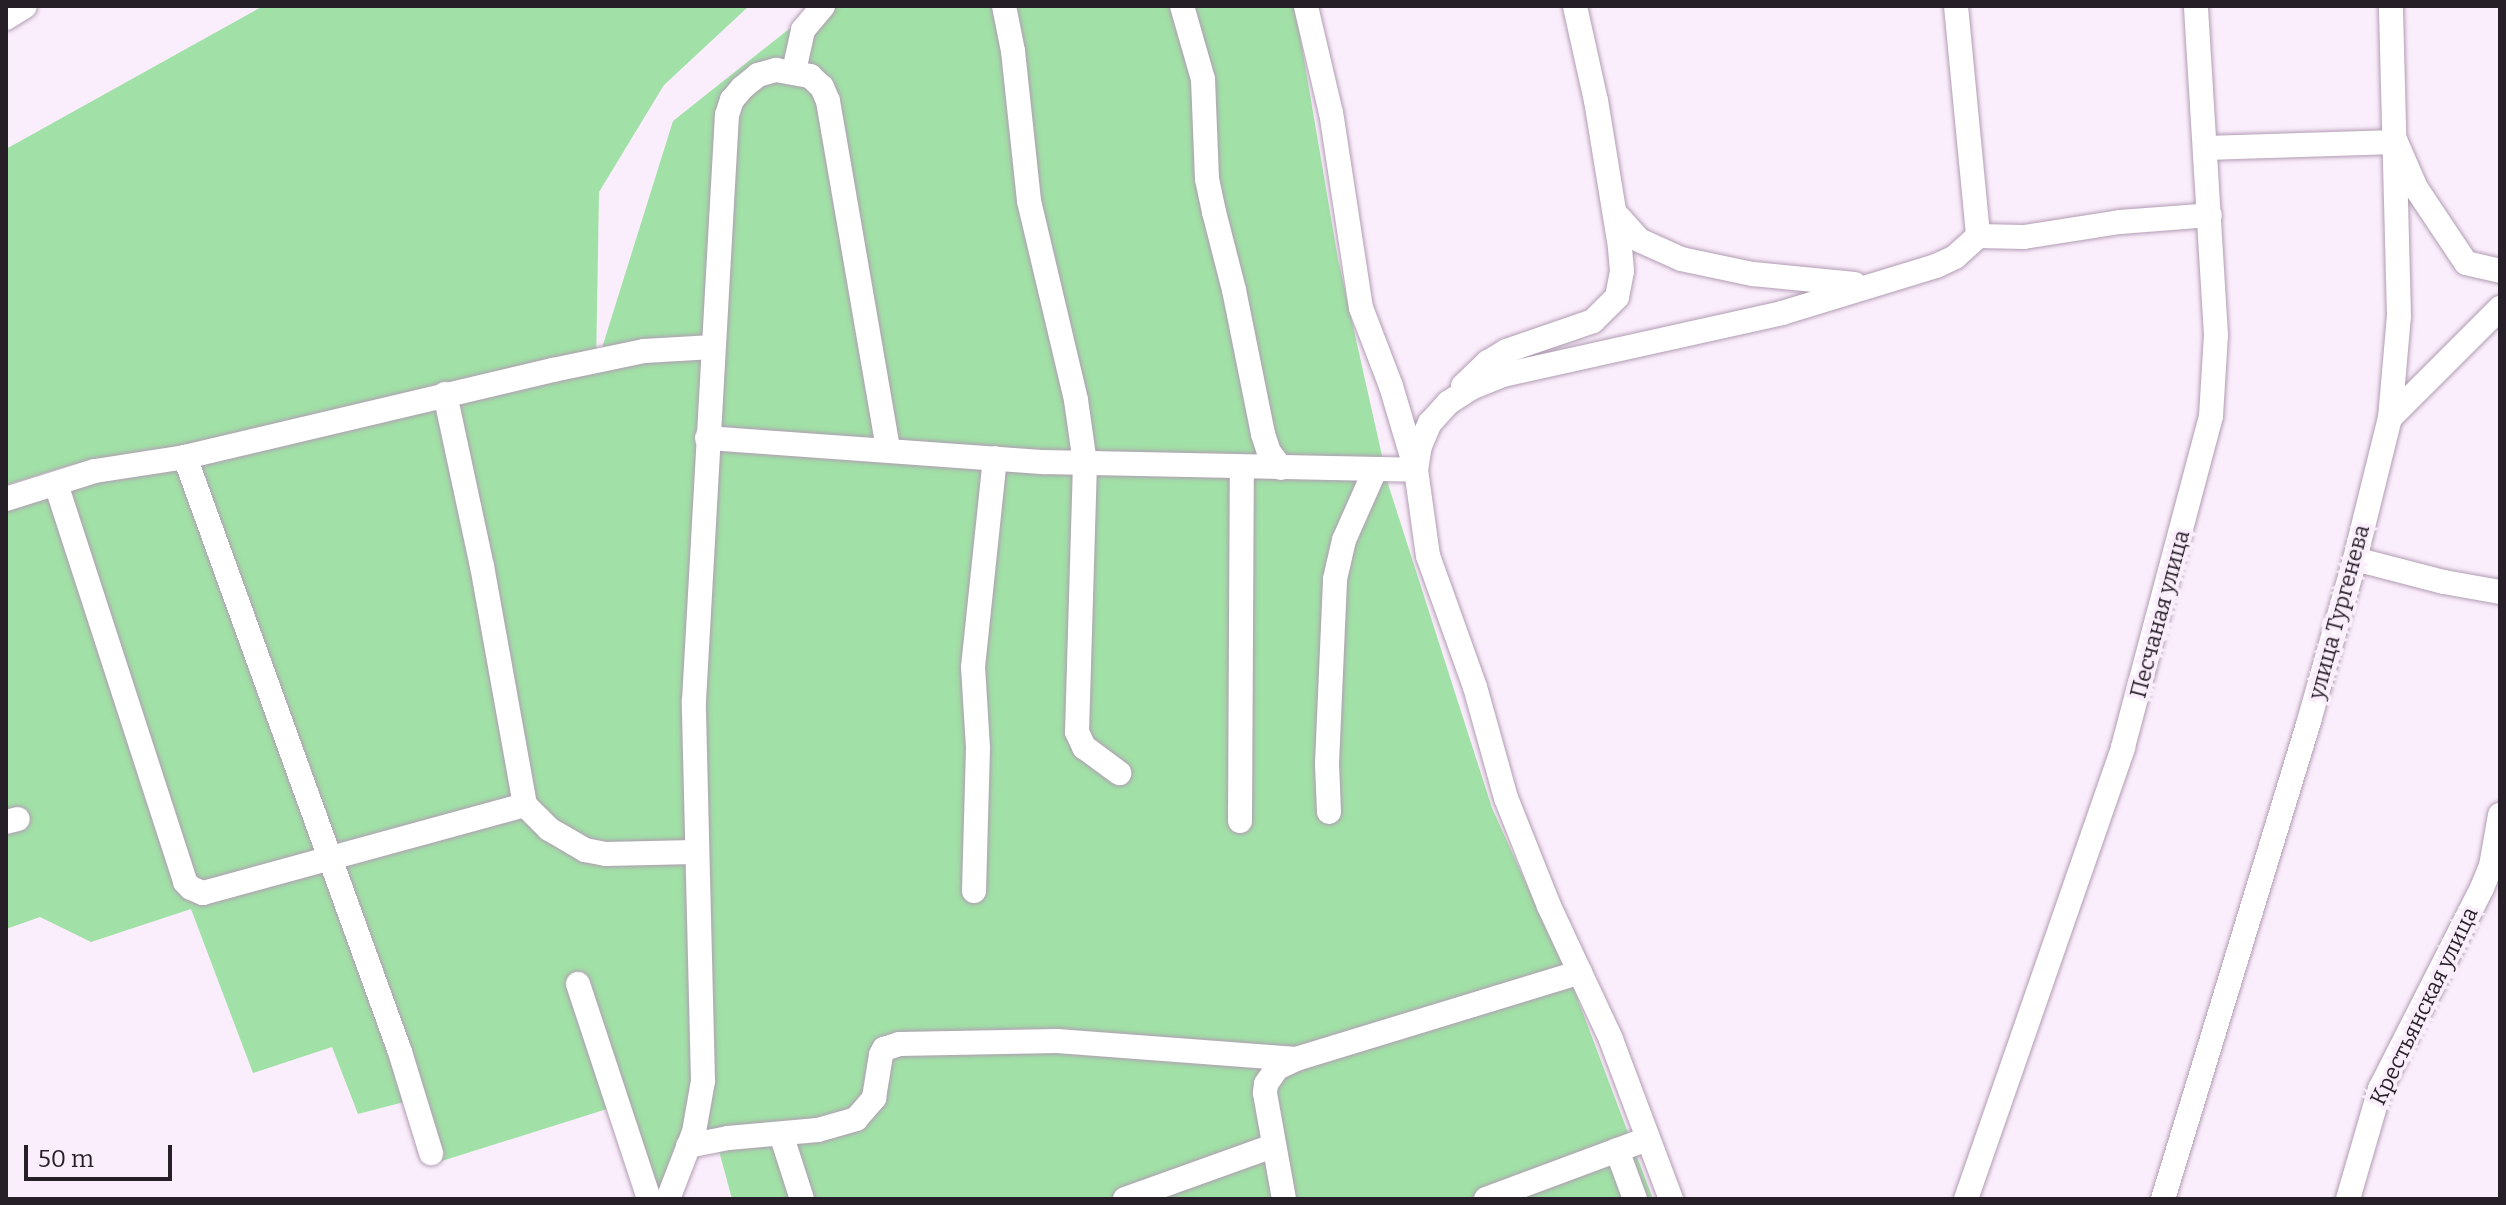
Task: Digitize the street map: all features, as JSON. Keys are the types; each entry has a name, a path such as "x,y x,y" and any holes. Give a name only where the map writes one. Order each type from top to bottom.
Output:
{"street":[{"path":"6,18 25,6"},
{"path":"794,71 803,30 823,6"},
{"path":"1004,6 1013,51 1029,201 1076,400 1085,463 1077,732 1084,747 1119,773"},
{"path":"1182,6 1203,79 1207,179 1214,212 1237,302 1263,434 1269,452 1281,468"},
{"path":"1306,6 1334,126 1361,308 1391,386 1416,470 1428,556 1467,663 1506,798 1611,1039 1671,1199"},
{"path":"1416,470 1420,446 1430,423 1488,362 1506,351 1593,321 1617,297 1622,271 1596,101 1575,6"},
{"path":"1956,6 1978,236"},
{"name":"Песчаная улица","path":"1966,1199 2123,747 2204,453 2216,372 2210,215 2196,6"},
{"name":"улица Тургенева","path":"2163,1199 2355,559 2390,418 2399,316 2391,6"},
{"path":"668,1199 699,1113 703,1081 702,978 695,852 694,701 727,115 732,100 758,75 776,70 810,76 822,87 834,120 888,450"},
{"path":"2205,148 2396,142 2416,188 2466,263 2500,271"},
{"path":"1613,211 1639,240 1681,259 1753,274 1872,284"},
{"path":"1448,403 1473,387 1503,375 1735,325 1936,266 1955,257 1978,236 2024,237 2120,222 2210,215"},
{"path":"2390,418 2500,308"},
{"path":"6,499 126,464 185,457 445,394 644,351 713,347"},
{"path":"445,394 479,552 525,805 549,829 585,850 606,854 695,852"},
{"path":"707,438 1085,463 1416,470"},
{"path":"185,457 330,857 431,1153"},
{"path":"974,891 978,748 973,667 995,458"},
{"path":"1240,821 1242,468"},
{"path":"1329,812 1327,764 1335,579 1344,540 1375,470"},
{"path":"56,484 185,882 191,888 203,893 525,805"},
{"path":"2355,559 2444,582 2500,592"},
{"name":"Крестьянская улица","path":"2348,1199 2380,1089 2482,888 2491,866 2500,815"},
{"path":"1284,1199 1273,1146 1266,1084 1277,1068 1296,1059 1580,972"},
{"path":"578,984 649,1199"},
{"path":"688,1146 832,1127 863,1114 877,1089 884,1049 899,1044 1057,1041 1296,1059"},
{"path":"781,1134 802,1199"},
{"path":"1486,1199 1647,1139"},
{"path":"1125,1199 1273,1146"},
{"path":"1617,1150 1635,1199"}],"green space":[{"path":"263,6 749,6 664,85 599,192 596,367 673,121 794,25 812,6 1295,6 1338,259 1389,487 1492,808 1575,992 1653,1199 732,1199 719,1151 703,1152 659,1199 607,1109 429,1165 408,1101 358,1114 332,1047 253,1073 191,909 91,942 40,917 6,929 6,503 212,447 149,450 71,465 6,485 6,149"}]}
